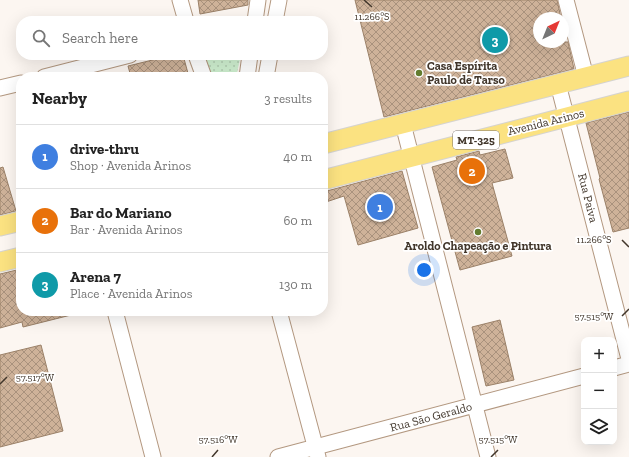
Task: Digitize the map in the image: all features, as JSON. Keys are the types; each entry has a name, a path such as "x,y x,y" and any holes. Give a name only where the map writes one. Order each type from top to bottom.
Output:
{"main road":[{"path":"328,143 629,66"},
{"name":"Avenida Arinos","path":"328,179 629,101"},
{"path":"0,226 16,222"},
{"path":"0,262 16,258"}],"street":[{"path":"180,0 185,16"},
{"path":"256,16 258,0"},
{"path":"276,16 279,0"},
{"path":"566,0 586,77"},
{"path":"64,72 110,60"},
{"path":"198,60 202,72"},
{"path":"248,72 249,60"},
{"path":"267,72 269,60"},
{"path":"0,88 16,84"},
{"name":"Rua Paiva","path":"558,84 629,359"},
{"path":"403,124 488,457"},
{"path":"116,316 153,457"},
{"path":"280,316 317,452"},
{"path":"617,367 629,364"},
{"name":"Rua São Geraldo","path":"278,457 317,452 474,405 581,377"}],"green space":[{"path":"205,60 240,60 237,72 208,72"}],"building":[{"path":"198,0 248,0 248,5 200,14"},
{"path":"355,0 557,0 560,12 533,12 533,48 569,48 569,46 574,69 384,117"},
{"path":"153,60 184,60 188,72 130,72 128,66"},
{"path":"629,112 629,228 613,232 586,123"},
{"name":"Aroldo Chapeação e Pintura","path":"505,149 513,178 492,183 512,256 460,270 432,167 457,160 456,157 479,151 480,155"},
{"path":"3,167 16,211 0,215 0,168"},
{"path":"402,171 418,228 358,245 344,196 328,201 328,191"},
{"path":"16,270 16,316 67,316 23,327 22,322 0,328 0,274"},
{"path":"500,320 514,380 486,386 472,327"},
{"path":"41,345 63,431 0,447 0,355"}],"place":[{"name":"Arena 7","path":"495,40"},
{"name":"Casa Espírita Paulo de Tarso","path":"419,73"},
{"name":"Bar do Mariano","path":"472,171"},
{"name":"drive-thru","path":"380,207"},
{"name":"Aroldo Chapeação e Pintura","path":"478,232"}]}
